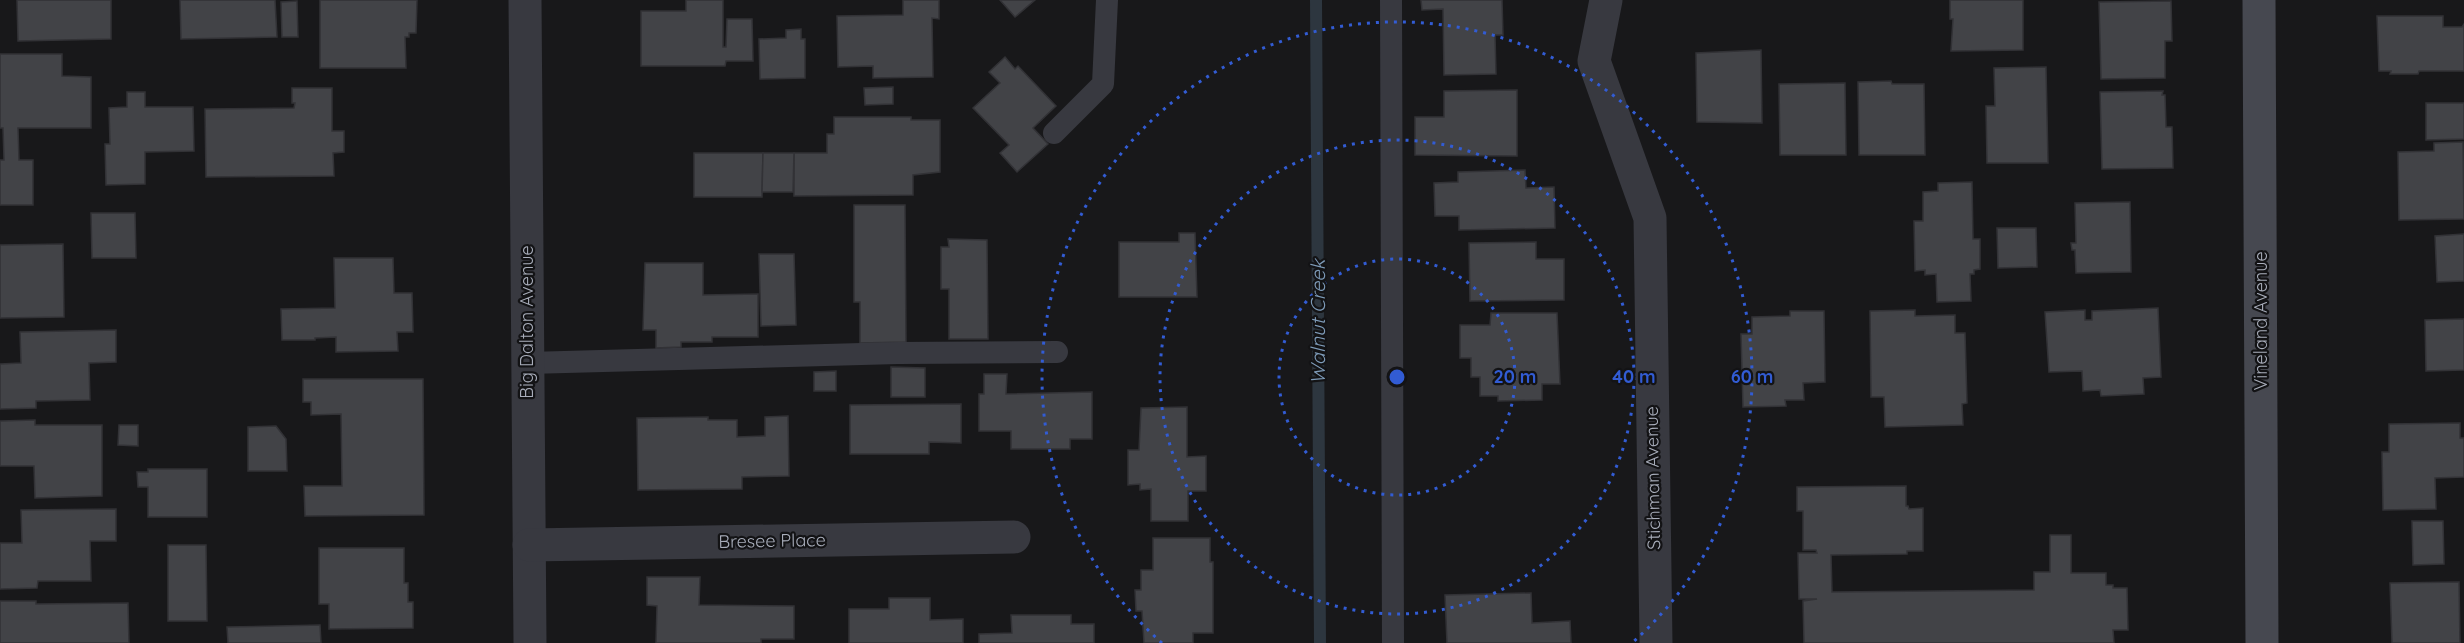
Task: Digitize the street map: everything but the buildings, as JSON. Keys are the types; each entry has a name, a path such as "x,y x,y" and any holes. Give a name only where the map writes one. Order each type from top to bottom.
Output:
{"street":[{"name":"Big Dalton Avenue","path":"525,0 531,643"},
{"name":"Stichman Avenue","path":"1606,0 1594,61 1650,218 1656,643"},
{"name":"Vineland Avenue","path":"2259,0 2262,643"},
{"name":"Bresee Place","path":"529,545 1014,537"}],"lane":[{"path":"1054,133 1103,84 1107,0"},
{"path":"1391,0 1393,643"},
{"path":"528,363 874,354 1057,352"}],"waterway":[{"name":"Walnut Creek","path":"1316,0 1320,643"}]}
